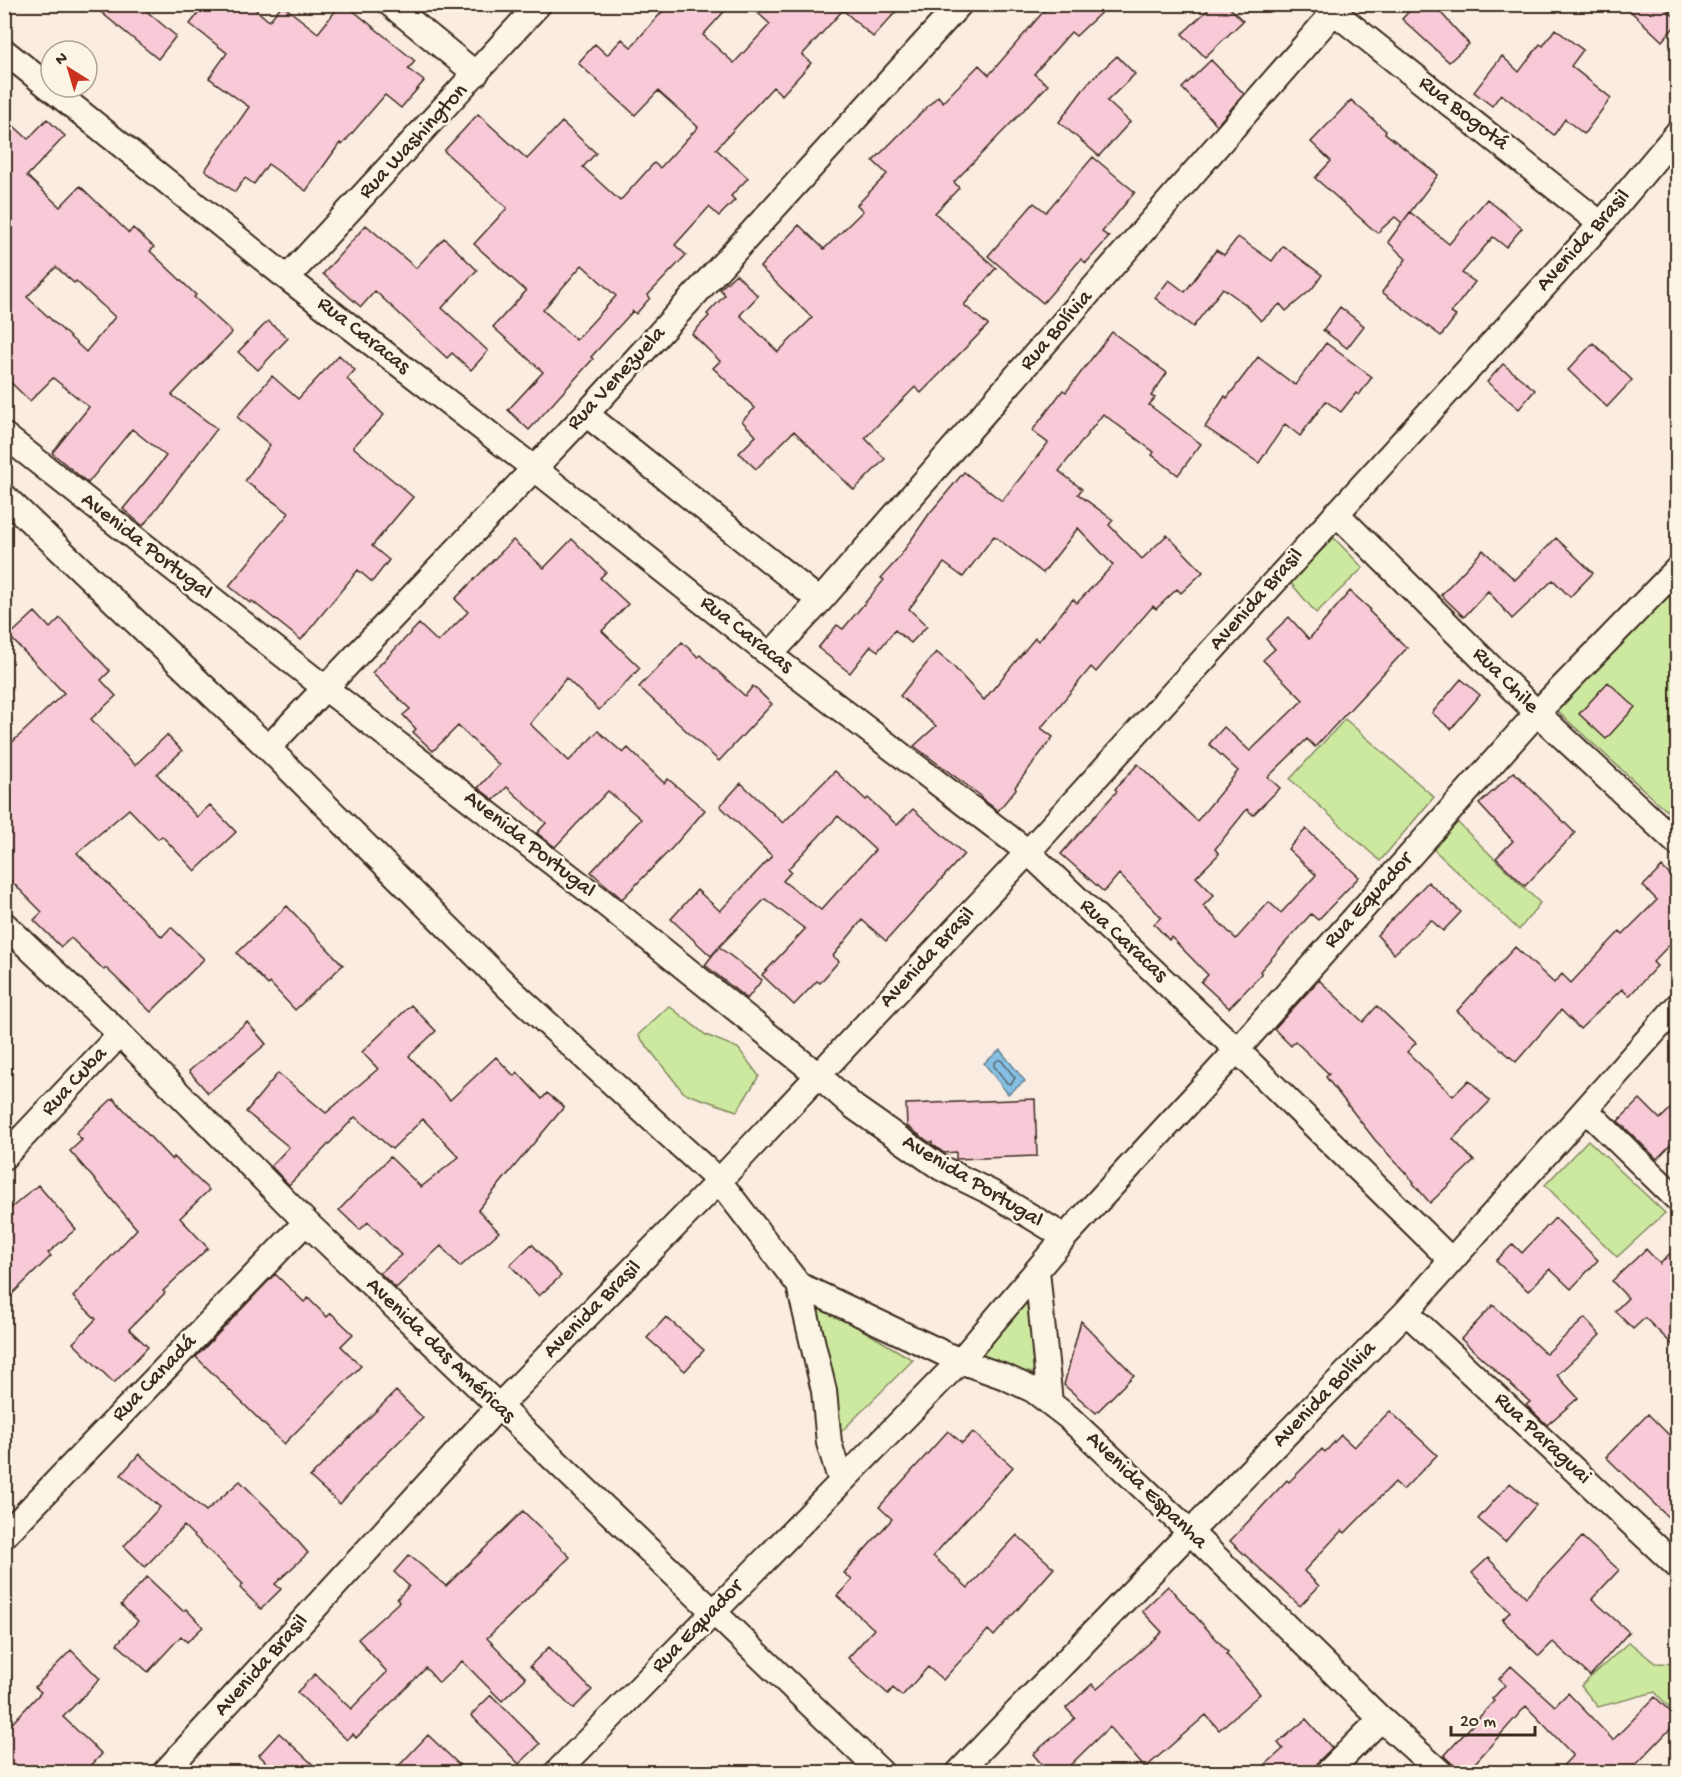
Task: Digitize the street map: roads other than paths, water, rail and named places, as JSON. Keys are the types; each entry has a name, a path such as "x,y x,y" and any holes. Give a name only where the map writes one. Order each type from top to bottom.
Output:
{"street":[{"path":"390,4 476,74"},
{"name":"Rua Washington","path":"287,278 539,4"},
{"name":"Rua Venezuela","path":"268,748 535,469 960,4"},
{"name":"Rua Bogotá","path":"1333,7 1601,224"},
{"name":"Rua Bolívia","path":"770,655 820,601 1333,7"},
{"name":"Rua Caracas","path":"4,51 287,278 535,469 770,655 1028,852 1237,1050 1451,1260"},
{"name":"Avenida Brasil","path":"165,1773 498,1407 719,1181 1028,852 1601,224 1677,132"},
{"path":"586,414 820,601"},
{"name":"Avenida Portugal","path":"4,435 325,688 598,898 818,1075 854,1107 940,1168 992,1193 1065,1237"},
{"path":"4,496 268,748 510,989 719,1181 800,1285 824,1391 830,1443 841,1482"},
{"name":"Rua Chile","path":"1336,513 1537,713 1677,844"},
{"name":"Rua Equador","path":"557,1773 960,1361 1065,1237 1237,1050 1537,713 1677,568"},
{"name":"Avenida das Américas","path":"4,924 120,1034 306,1222 881,1773"},
{"name":"Avenida Bolívia","path":"960,1773 1190,1532 1406,1312 1677,1005"},
{"name":"Rua Cuba","path":"4,1157 120,1034"},
{"path":"1586,1110 1677,1200"},
{"name":"Rua Canadá","path":"4,1536 306,1222"},
{"path":"1037,1270 1050,1403"},
{"name":"Avenida Espanha","path":"800,1285 960,1361 1033,1390 1068,1417 1440,1773"},
{"name":"Rua Paraguai","path":"1406,1312 1677,1567"},
{"path":"1328,1773 1381,1719"}],"water":[{"path":"1000,1050 1025,1081 1008,1094 984,1063"}]}
